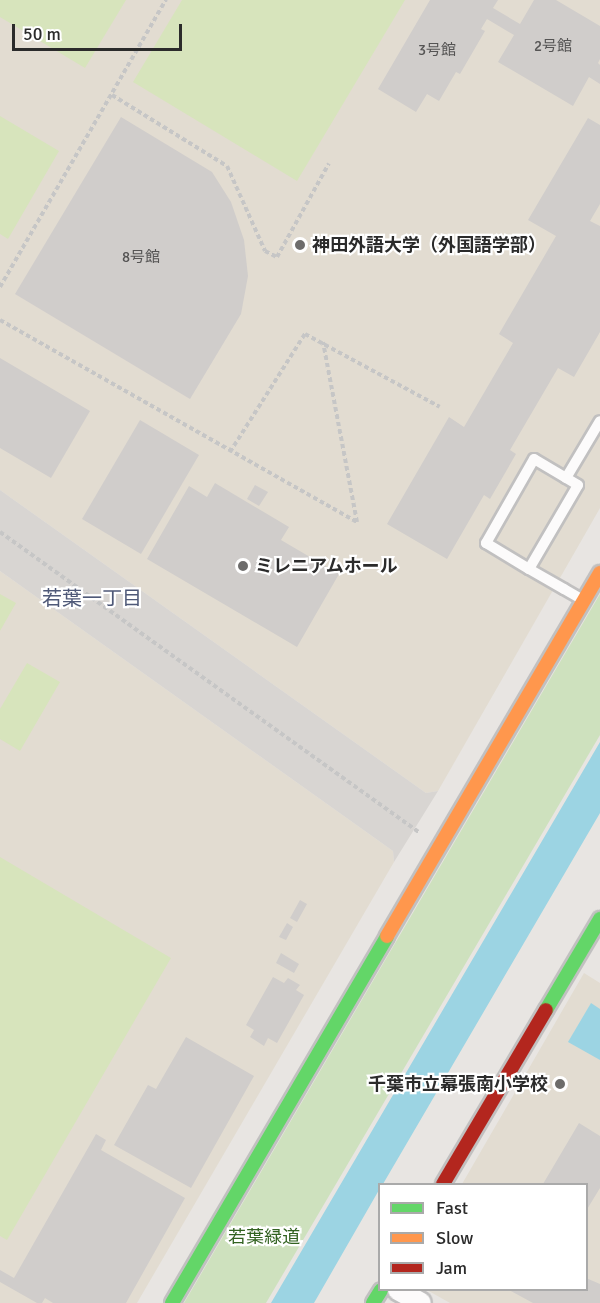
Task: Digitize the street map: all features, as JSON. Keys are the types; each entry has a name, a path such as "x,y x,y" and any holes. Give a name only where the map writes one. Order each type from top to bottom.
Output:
{"street":[{"path":"172,1303 600,573"},
{"path":"444,1183 600,919"},
{"path":"400,1291 421,1303"}],"lane":[{"path":"566,478 600,421"},
{"path":"529,569 578,485 534,459 486,543 529,569 584,601"}],"path":[{"path":"0,287 166,0"},
{"path":"111,95 226,166 265,251 277,258 330,163"},
{"path":"0,320 357,522 323,342"},
{"path":"230,452 305,334 440,407"},
{"path":"0,532 420,834"}],"shaded area":[{"name":"神田外語大学（外国語学部）","path":"0,0 600,0 600,508 438,791 426,793 0,490"},
{"path":"0,490 426,793 438,791 394,862 393,851 0,571"},
{"path":"0,571 393,851 394,862 137,1303 0,1303"},
{"name":"千葉市立幕張南小学校","path":"584,973 600,983 600,1303 450,1303 429,1291 588,1291 588,1183 463,1183"}],"green space":[{"path":"0,0 126,0 85,68 0,17"},
{"path":"182,0 405,0 297,181 133,82"},
{"path":"0,116 59,151 8,239 0,234"},
{"path":"0,594 16,603 0,631"},
{"name":"若葉緑道","path":"600,594 600,735 266,1303 184,1303"},
{"path":"27,663 60,682 20,751 0,739 0,709"},
{"path":"0,857 171,958 7,1240 0,1236"}],"water":[{"path":"600,742 600,813 384,1183 378,1183 378,1192 314,1303 271,1303"},
{"path":"591,1003 600,1009 600,1060 568,1042"}],"building":[{"path":"430,0 498,0 493,8 520,24 534,0 556,0 600,26 598,63 600,65 600,84 589,77 573,106 498,62 514,35 487,19 481,29 485,31 460,74 456,72 439,101 427,94 416,112 378,89"},
{"path":"121,117 212,172 231,202 244,240 248,276 241,314 190,399 15,294"},
{"path":"588,118 600,125 600,204 590,221 600,226 600,332 574,377 558,368 510,450 516,454 490,499 484,495 447,559 387,524 449,417 464,427 513,343 499,334 556,236 528,220"},
{"path":"0,358 90,411 51,478 0,448"},
{"path":"140,420 199,455 141,554 82,519"},
{"name":"ミレニアムホール","path":"215,483 289,527 281,540 339,574 297,647 147,559 189,486 207,497"},
{"path":"255,485 268,492 259,506 247,499"},
{"path":"300,900 307,904 297,922 290,918"},
{"path":"287,923 293,927 286,940 279,937"},
{"path":"281,953 299,964 294,973 276,963"},
{"path":"273,977 284,983 288,978 300,985 296,990 304,995 277,1043 268,1038 264,1046 250,1037 254,1030 246,1025"},
{"path":"186,1037 254,1076 191,1188 114,1145 148,1085 156,1089"},
{"path":"579,1123 600,1136 600,1188 588,1208 588,1183 544,1183"},
{"path":"96,1134 106,1140 101,1150 185,1198 126,1303 53,1303 45,1298 42,1303 37,1303 0,1282 0,1270 14,1278"},
{"path":"588,1279 600,1284 600,1303 533,1303 511,1291 588,1291"}],"traffic: fast":[{"path":"546,1010 600,919"},
{"path":"172,1303 387,936"},
{"path":"373,1303 380,1291"}],"traffic: slow":[{"path":"387,936 600,573"}],"traffic: jam":[{"path":"444,1183 546,1010"}],"place":[{"name":"神田外語大学（外国語学部）","path":"300,245"},
{"name":"ミレニアムホール","path":"243,566"},
{"name":"千葉市立幕張南小学校","path":"560,1084"}],"district":[{"name":"若葉一丁目","path":"92,598"}]}
